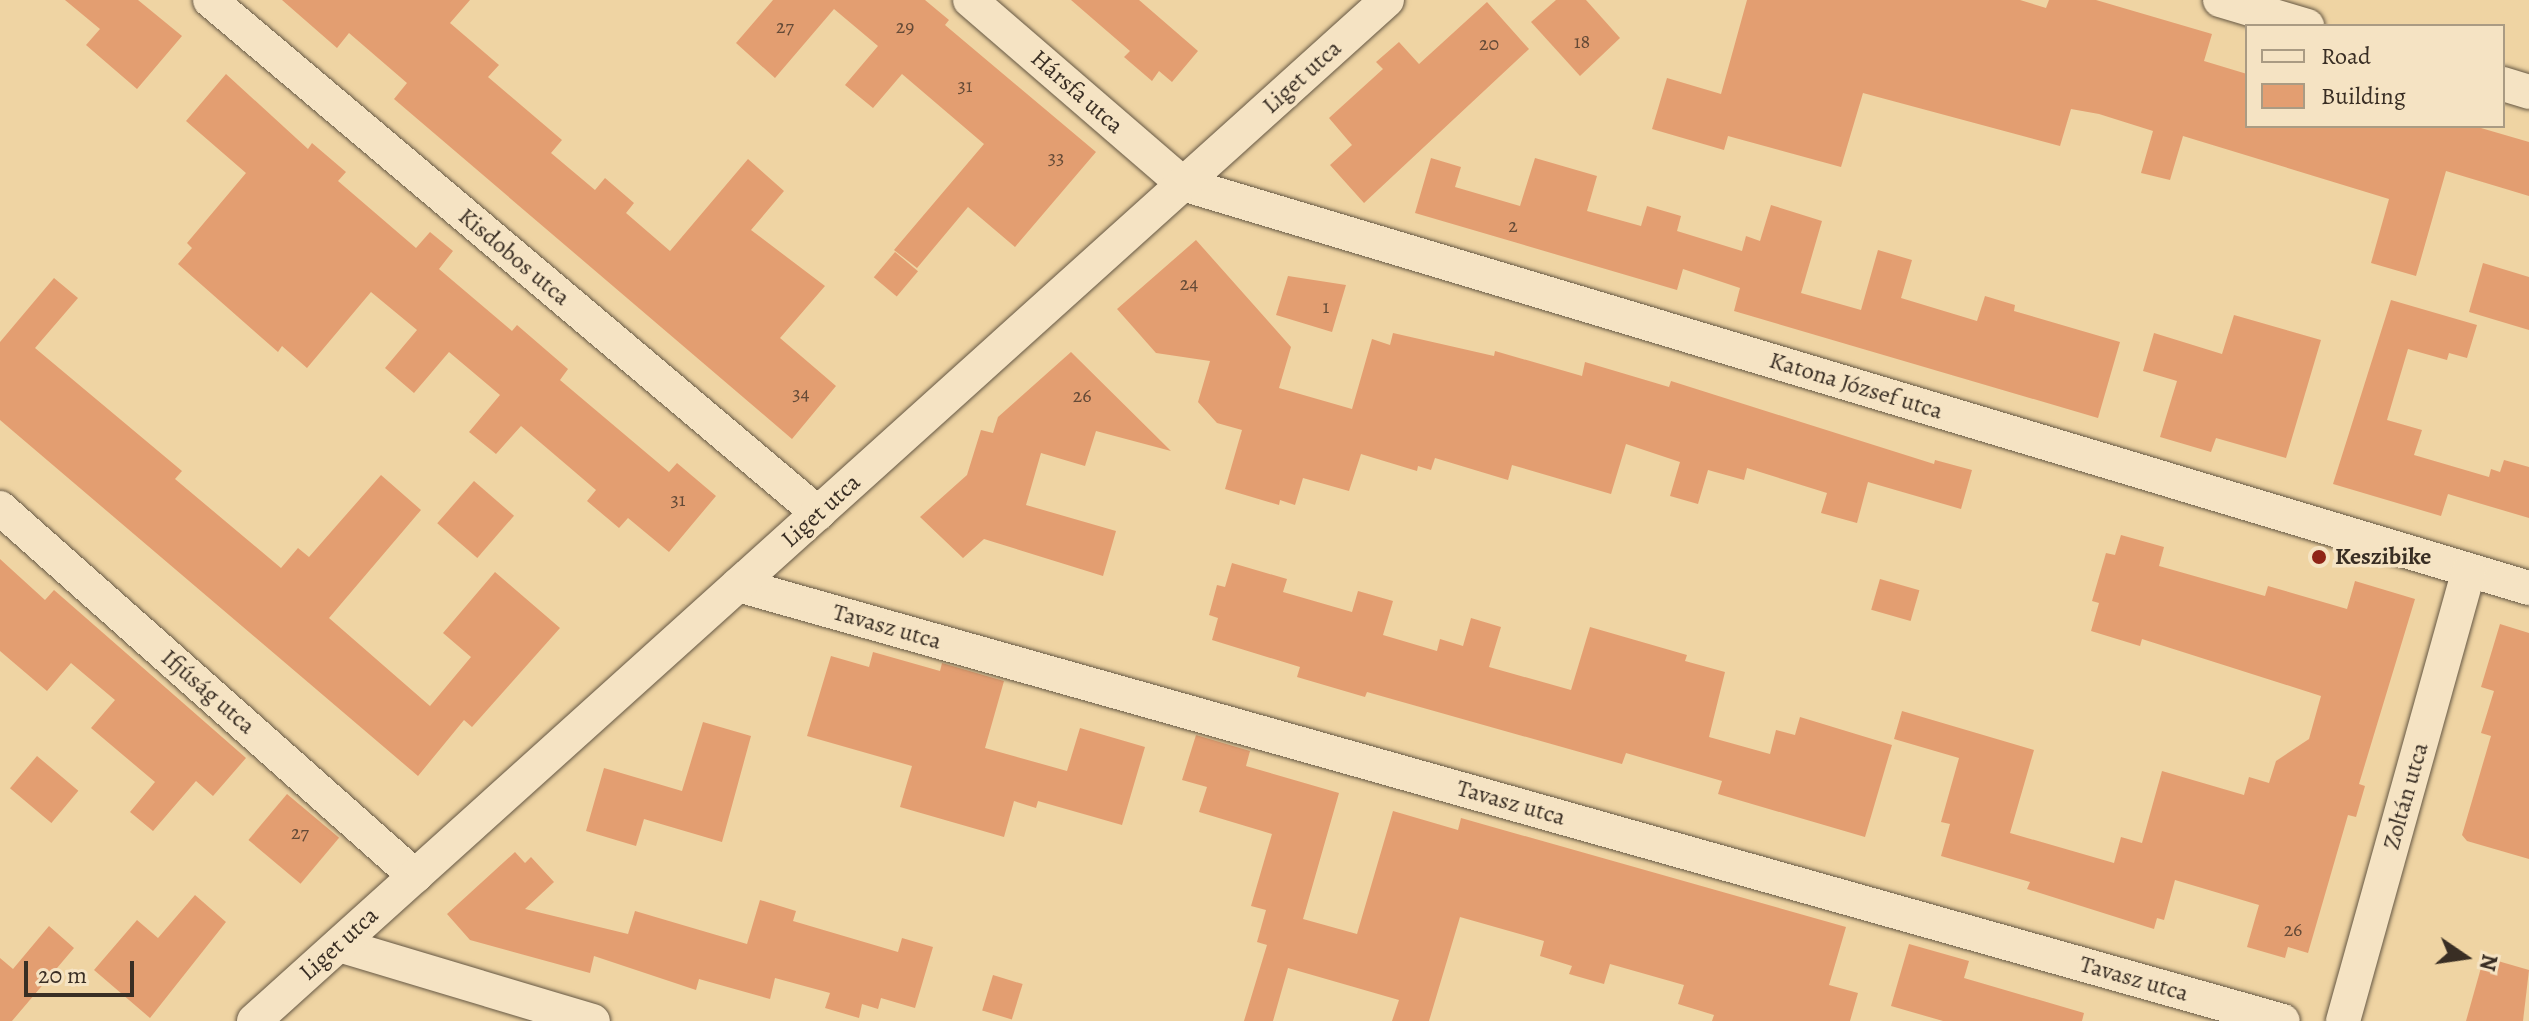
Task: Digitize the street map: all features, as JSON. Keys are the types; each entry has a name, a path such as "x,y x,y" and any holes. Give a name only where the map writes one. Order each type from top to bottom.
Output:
{"street":[{"name":"Kisdobos utca","path":"210,0 818,513"},
{"name":"Hársfa utca","path":"970,0 1183,184"},
{"name":"Liget utca","path":"254,1021 1387,0"},
{"path":"2220,0 2300,24"},
{"path":"2505,85 2529,92"},
{"name":"Katona József utca","path":"1183,184 2529,588"},
{"name":"Ifjúság utca","path":"0,508 415,876"},
{"name":"Zoltán utca","path":"2343,1021 2469,571"},
{"name":"Tavasz utca","path":"738,585 2283,1021"},
{"path":"339,945 593,1021"}],"building":[{"path":"65,0 138,0 182,36 137,89 86,45 100,29"},
{"path":"282,0 470,0 450,23 499,65 488,77 562,140 551,153 595,190 605,178 634,203 626,213 670,251 748,159 784,191 751,230 825,286 780,338 836,386 792,439 394,99 407,83 349,33 337,48"},
{"path":"773,0 925,0 949,20 945,25 1096,152 1015,247 968,207 917,268 894,250 984,144 902,74 873,108 845,85 878,46 834,9 775,78 736,43"},
{"path":"1071,0 1139,0 1198,51 1172,82 1159,71 1152,81 1124,57 1130,51"},
{"path":"1556,0 1586,0 1620,38 1580,76 1531,22"},
{"path":"1747,0 2020,0 2046,8 2049,0 2096,0 2212,34 2204,61 2245,73 2245,128 2481,128 2529,142 2529,196 2446,171 2416,276 2371,263 2389,199 2183,136 2170,180 2141,173 2153,131 2099,114 2071,109 2060,146 1863,93 1841,167 1728,136 1724,150 1652,129 1667,78 1721,94"},
{"path":"1487,2 1529,49 1364,203 1330,165 1352,145 1329,118 1383,69 1376,62 1399,42 1419,64"},
{"path":"226,74 308,149 312,143 346,172 338,181 416,248 430,232 453,251 439,269 512,331 517,325 568,369 560,380 669,472 677,463 716,496 669,552 628,518 619,528 587,501 596,490 521,426 496,454 469,432 500,395 449,352 414,393 385,368 417,330 371,292 307,368 282,346 278,352 178,264 192,248 187,243 246,173 186,121"},
{"path":"1431,158 1461,167 1455,187 1520,206 1535,158 1597,176 1587,211 1641,226 1647,206 1681,216 1677,231 1742,251 1746,236 1760,241 1771,205 1822,221 1801,293 1861,310 1878,250 1912,260 1901,298 1977,321 1985,296 2015,305 2014,311 2120,342 2098,418 1734,311 1740,288 1683,269 1677,290 1415,213"},
{"path":"1196,240 1291,347 1279,388 1352,409 1372,339 1390,345 1393,333 1494,356 1495,351 1582,376 1585,362 1669,387 1671,381 1934,464 1935,460 1972,470 1961,509 1868,482 1857,523 1821,513 1827,493 1747,468 1744,480 1708,470 1698,504 1670,496 1680,462 1626,444 1611,494 1512,465 1508,480 1435,458 1431,470 1418,466 1417,471 1361,454 1349,491 1303,478 1295,505 1280,500 1279,505 1225,489 1242,430 1217,423 1198,402 1210,361 1156,353 1117,309"},
{"path":"895,252 918,271 897,297 874,277"},
{"path":"2483,263 2529,277 2529,330 2469,312"},
{"path":"1288,276 1346,285 1332,332 1276,315"},
{"path":"54,278 78,298 35,348 182,471 175,479 281,568 298,548 309,557 381,475 421,510 329,618 430,706 471,657 443,633 495,572 560,628 472,727 464,720 418,776 0,420 0,342"},
{"path":"2391,300 2477,325 2467,358 2449,353 2447,360 2408,349 2387,420 2422,430 2414,455 2489,477 2491,469 2500,472 2504,460 2529,467 2529,518 2448,494 2441,516 2333,484"},
{"path":"2234,315 2321,340 2286,458 2216,438 2211,452 2160,437 2177,381 2143,371 2154,333 2222,354"},
{"path":"1071,352 1171,451 1096,431 1085,466 1041,453 1026,505 1116,531 1103,576 984,539 963,558 920,517 967,475 981,430 993,433 998,417"},
{"path":"474,481 514,516 477,558 437,523"},
{"path":"2121,535 2164,547 2159,566 2265,596 2268,586 2347,609 2355,581 2415,599 2359,784 2365,786 2356,817 2348,815 2308,953 2288,947 2285,958 2247,947 2259,905 2175,880 2164,920 2157,918 2154,929 2027,889 2030,882 1941,856 1950,824 1941,822 1959,758 1894,739 1902,711 2034,750 2010,833 2114,863 2121,837 2142,843 2162,771 2244,795 2249,777 2269,783 2276,761 2309,739 2321,696 2142,639 2140,646 2091,631 2099,603 2092,601 2106,553 2115,555"},
{"path":"0,559 45,600 54,590 246,758 213,796 196,781 153,831 130,812 155,782 91,728 115,700 71,663 47,691 0,651"},
{"path":"1232,563 1287,579 1283,592 1352,612 1358,591 1393,601 1383,635 1437,651 1440,639 1463,646 1471,618 1501,627 1489,667 1571,690 1590,627 1687,655 1685,661 1725,672 1709,737 1770,754 1776,730 1795,735 1800,717 1892,745 1865,837 1718,794 1722,781 1626,753 1622,764 1367,692 1365,697 1297,677 1300,667 1212,640 1218,618 1209,615 1217,585 1225,587"},
{"path":"1880,579 1919,590 1911,621 1871,610"},
{"path":"2500,624 2529,633 2529,859 2467,841 2462,835 2491,736 2481,733 2494,691 2481,687"},
{"path":"873,652 940,671 942,663 1004,681 985,748 1067,771 1080,728 1145,747 1122,825 1038,801 1036,808 1014,801 1004,837 900,807 912,766 807,736 831,656 869,667"},
{"path":"703,722 751,736 722,842 644,819 636,846 586,831 604,768 682,791"},
{"path":"1196,735 1250,751 1246,766 1339,793 1303,919 1357,934 1393,811 1458,830 1461,818 1846,927 1829,985 1858,993 1850,1021 1712,1021 1714,1015 1678,1004 1684,985 1610,964 1604,984 1569,974 1572,966 1540,956 1544,941 1460,917 1429,1021 1392,1021 1399,1000 1288,968 1273,1021 1244,1021 1267,945 1257,942 1266,910 1251,906 1272,834 1199,812 1207,787 1182,780"},
{"path":"37,756 78,791 51,823 10,788"},
{"path":"287,794 339,838 301,884 248,840"},
{"path":"515,852 525,863 531,857 554,882 525,909 628,934 635,911 747,944 760,900 796,911 793,921 898,952 902,938 933,947 915,1008 881,998 878,1009 862,1004 859,1018 825,1008 830,993 775,978 770,999 699,979 696,990 594,956 590,973 470,940 447,914"},
{"path":"195,895 226,922 150,1018 94,970 137,920 158,938"},
{"path":"49,926 74,948 12,1021 0,1021 0,958 13,969"},
{"path":"1909,944 1969,961 1964,978 2084,1013 2082,1021 1943,1021 1891,1006"},
{"path":"2484,957 2529,970 2523,1021 2466,1021"},
{"path":"993,975 1023,984 1012,1019 982,1010"}],"place":[{"name":"Keszibike","path":"2319,557"}]}
